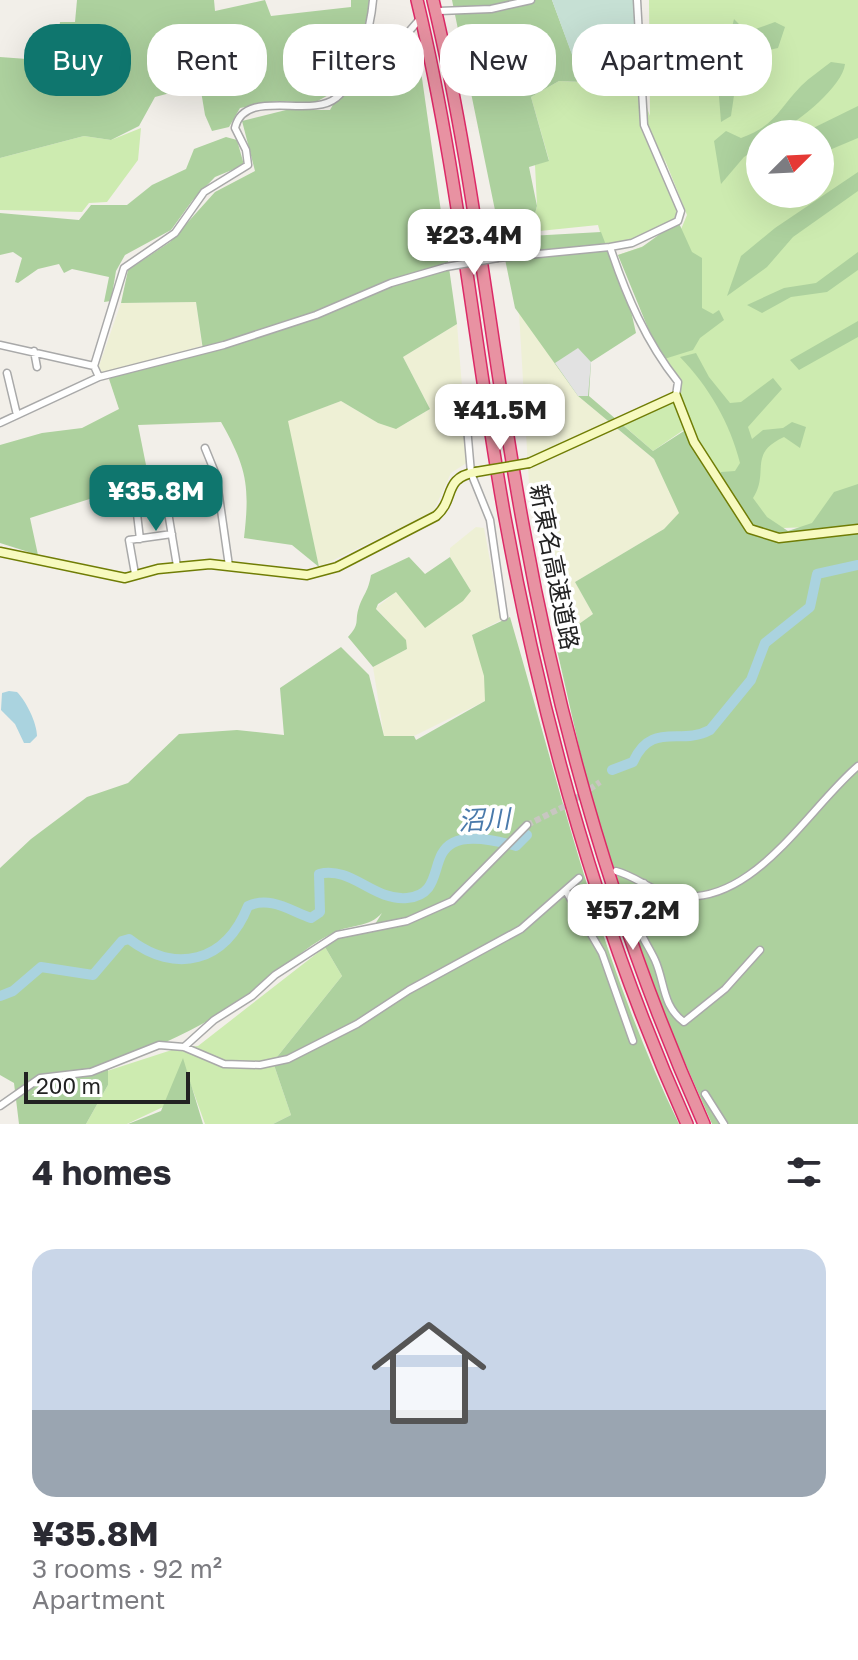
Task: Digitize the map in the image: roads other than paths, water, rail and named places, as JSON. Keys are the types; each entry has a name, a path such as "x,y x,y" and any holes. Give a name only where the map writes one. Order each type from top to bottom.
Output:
{"highway":[{"name":"新東名高速道路","path":"417,0 439,100 500,490 535,669 602,909 687,1124"},
{"name":"新東名高速道路","path":"436,6 468,169 511,456 552,668 593,827 629,939 704,1124"}],"street":[{"path":"371,24 373,0"},
{"path":"436,6 491,9 531,0"},
{"path":"0,423 99,377 224,345 316,315 391,283 446,267 498,258 632,243 678,221 681,211 644,125 637,0"},
{"path":"416,24 419,20"},
{"path":"99,377 94,366 124,268 175,233 204,192 248,165 246,150 235,128 242,114 250,109 278,105 322,105 339,96"},
{"path":"610,247 622,284 657,355 678,382 676,396 694,442 750,529 779,538 858,529"},
{"path":"11,336 4,345 94,366"},
{"path":"34,351 37,367"},
{"path":"7,373 17,415"},
{"path":"0,552 118,577 177,566 229,566 307,575 325,572 436,516 442,511 450,486 458,478 474,472 529,463 676,396"},
{"path":"465,404 474,472 490,520 504,617"},
{"path":"205,448 216,475 229,566"},
{"path":"140,539 132,498 186,492"},
{"path":"165,494 177,566"},
{"path":"135,574 129,540 172,534"},
{"path":"616,871 633,875 670,894 717,892 781,849 858,766"},
{"path":"184,1047 214,1020 252,996 275,975 337,935 381,929 452,901 527,825"},
{"path":"0,1106 40,1078 91,1072 159,1045 184,1047 224,1064 260,1065 288,1059 357,1024 409,990 521,929 579,878"},
{"path":"644,883 635,905 636,919 655,961 665,997 684,1022 725,989 760,950"},
{"path":"566,891 602,953 633,1041"},
{"path":"705,1094 724,1124"}],"water":[{"path":"17,692 33,719 37,736 30,743 24,743 15,724 1,710 2,693"}],"waterway":[{"name":"沼川","path":"612,770 633,762 640,750 657,738 688,736 710,730 751,680 765,643 810,607 817,574 858,565"},
{"name":"沼川","path":"0,996 13,991 41,967 93,975 122,941 129,939 164,957 198,957 213,951 227,940 248,906 256,903 280,905 311,918 320,912 319,874 342,875 395,898 407,898 423,893 431,883 440,858 447,848 459,840 481,839 516,846 527,835"}],"tunnel":[{"path":"527,825 565,806 600,782"}]}
